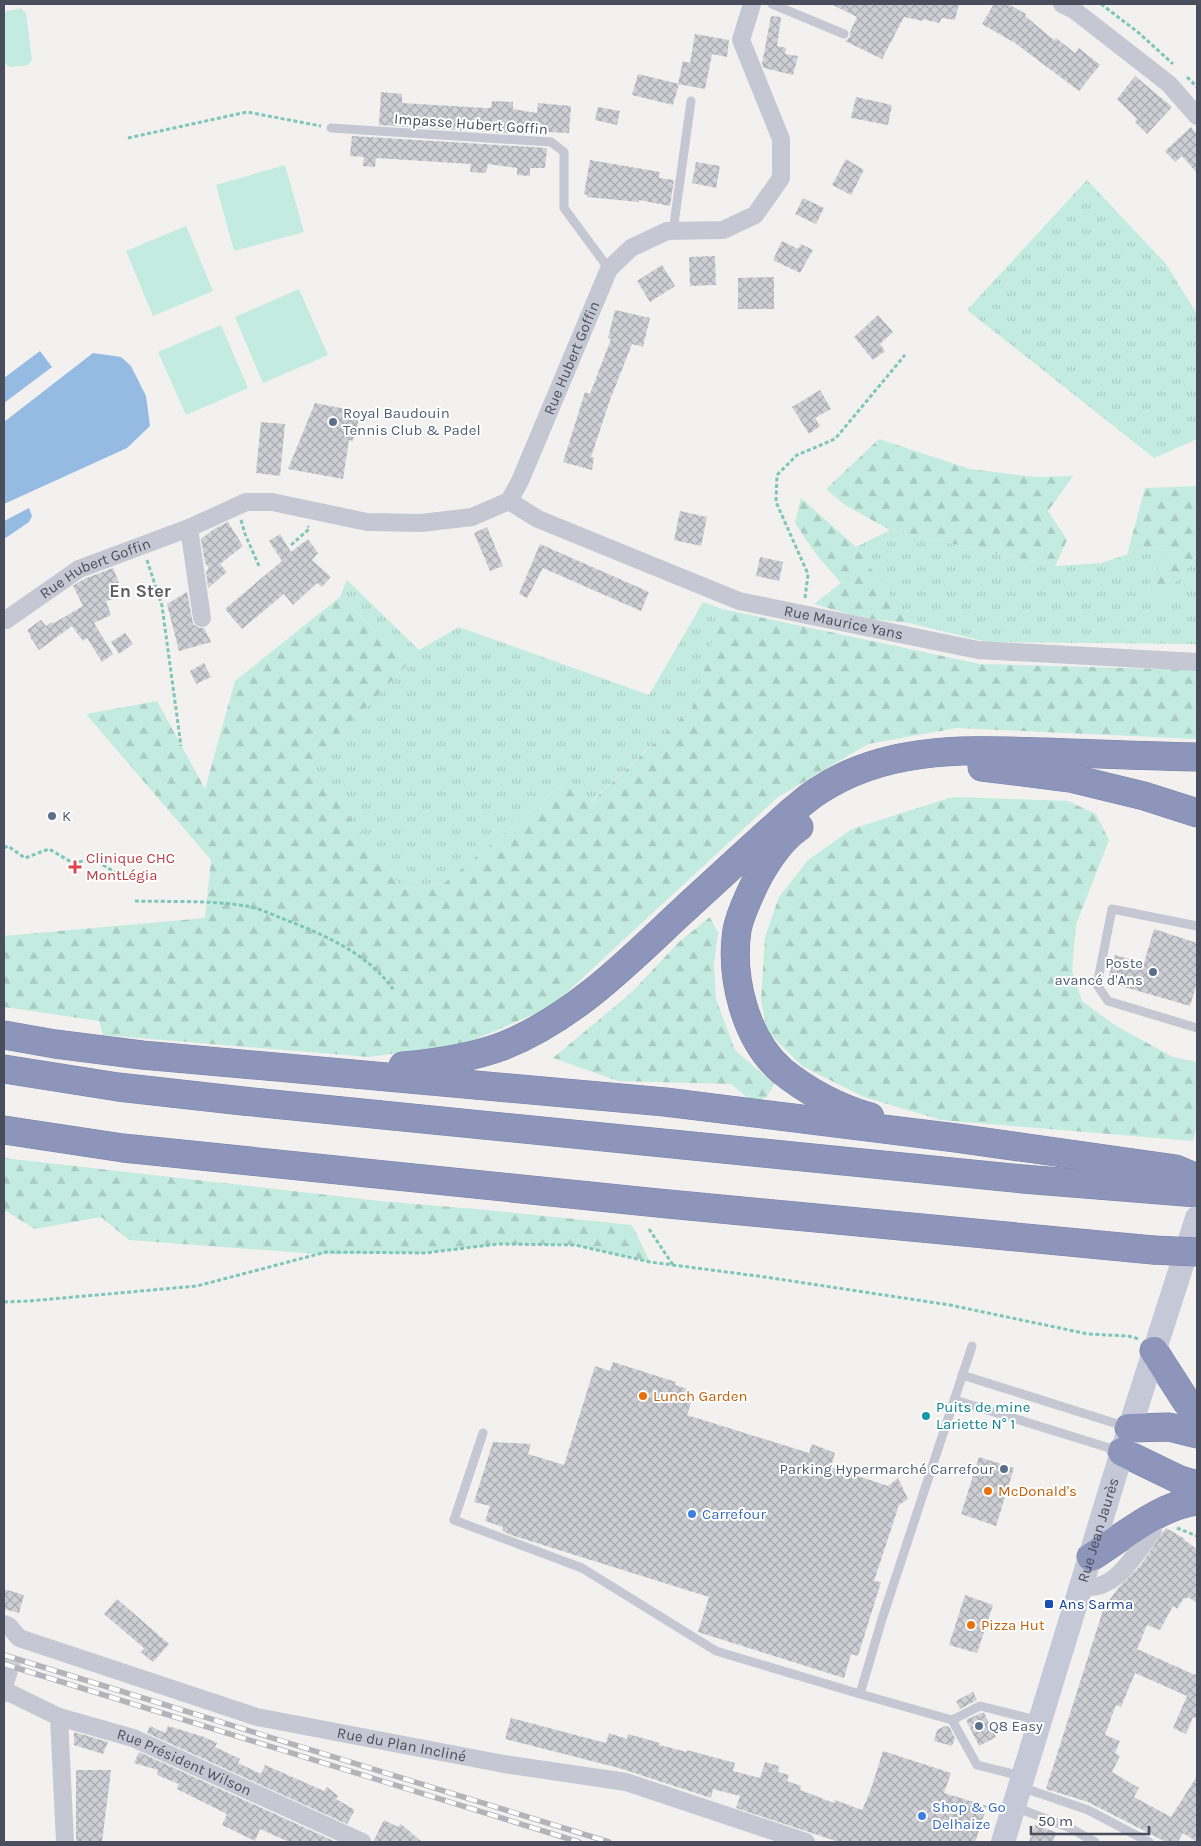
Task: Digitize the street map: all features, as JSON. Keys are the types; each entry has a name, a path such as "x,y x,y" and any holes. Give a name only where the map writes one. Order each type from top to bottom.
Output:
{"highway":[{"path":"262,1066 320,1065 378,1069 438,1063 502,1046 534,1032 573,1008 615,974 791,812 819,790 853,772 878,764 933,752 959,750 1197,757"},
{"path":"956,1138 858,1113 831,1101 782,1070 766,1052 752,1029 742,1005 736,956 738,929 748,899 758,876 771,856 795,829 843,795 904,774 952,766 991,767 1070,778 1144,796 1197,813"},
{"path":"4,1035 55,1044 142,1055 666,1102 956,1138 1181,1179 1197,1193"},
{"path":"4,1069 118,1087 233,1100 1181,1179"},
{"path":"4,1130 124,1148 649,1202 1153,1250 1197,1252"},
{"path":"1155,1347 1186,1401 1197,1415"},
{"path":"1126,1440 1169,1427 1197,1434"},
{"path":"1126,1440 1180,1480 1197,1485"},
{"path":"1091,1557 1159,1513 1197,1500"}],"main road":[{"name":"Rue Jean Jaurès","path":"1003,1842 1126,1440 1197,1218"}],"street":[{"name":"Rue Hubert Goffin","path":"6,620 79,569 189,528 246,502 272,502 367,522 421,523 472,517 509,501 520,481 609,269 631,248 667,232 723,230 755,216 781,178 781,139 742,40 752,4"},
{"path":"1062,4 1074,10 1169,84 1197,116"},
{"name":"Rue Maurice Yans","path":"509,501 538,519 739,601 978,650 1197,662"},
{"path":"189,528 202,618"},
{"path":"1082,1586 1095,1587 1117,1576 1153,1531"},
{"name":"Rue du Plan Incliné","path":"4,1624 9,1626 17,1644 257,1717 504,1764 626,1782 806,1842"},
{"name":"Rue Président Wilson","path":"4,1692 59,1717 140,1741 362,1842"},
{"path":"59,1717 64,1842"}],"lane":[{"path":"772,4 844,34"},
{"path":"673,231 691,101"},
{"name":"Impasse Hubert Goffin","path":"331,128 551,142 564,152 564,208 609,269"},
{"path":"1197,926 1112,908 1096,986 1108,1001 1197,1028"},
{"path":"860,1694 882,1619 972,1346"},
{"path":"962,1375 1126,1440"},
{"path":"955,1400 1126,1440"},
{"path":"483,1433 454,1520 582,1568 716,1651 952,1720 980,1706 1041,1721"},
{"path":"952,1720 977,1765 1020,1790 1070,1828 1095,1842"},
{"path":"1020,1790 1088,1810 1150,1842"}],"path":[{"path":"1101,4 1138,33 1175,67"},
{"path":"1183,73 1197,87"},
{"path":"128,138 247,112 331,128"},
{"path":"803,614 808,574 776,502 777,475 797,456 835,439 905,356"},
{"path":"237,506 245,534 259,566"},
{"path":"291,545 308,529 306,509"},
{"path":"142,546 162,606 181,746"},
{"path":"4,848 8,846 25,858 49,849 73,863 93,859 118,874"},
{"path":"135,901 247,906 271,914 343,946 385,977 393,989"},
{"path":"649,1229 673,1265"},
{"path":"4,1302 197,1286 326,1252 425,1253 498,1244 575,1245 650,1262 950,1305 1088,1334 1128,1336 1155,1347"}],"green space":[{"path":"21,8 26,13 32,60 28,65 10,67 4,63 4,12"},
{"path":"285,165 304,232 234,251 216,185"},
{"path":"1087,180 1166,264 1197,314 1197,439 1154,458 967,310"},
{"path":"186,226 213,291 153,316 126,251"},
{"path":"299,289 328,355 263,383 235,317"},
{"path":"221,325 248,388 186,415 158,352"},
{"path":"879,439 970,469 1035,477 1073,476 1048,511 1067,540 1055,566 890,530 845,505 826,489"},
{"path":"1197,486 1197,555 1155,607 1148,585 1170,550 1147,548 1127,555 1145,488"},
{"path":"801,498 856,547 909,623 862,618 814,604 841,583 815,553 795,523"},
{"path":"890,530 1055,566 1101,563 1147,548 1170,550 1148,585 1155,607 1197,555 1197,644 987,642 909,623 856,547"},
{"path":"347,580 419,650 459,627 649,695 703,602 722,609 692,708 589,803 569,779 443,884 402,889 311,763 409,663 340,597"},
{"path":"340,597 409,663 311,763 402,889 443,884 569,779 590,803 692,708 722,609 980,664 1197,670 1197,739 957,728 868,744 778,797 551,1007 464,1044 369,1057 103,1035 99,1021 4,1007 4,936 205,918 211,860 86,714 157,701 205,789 235,681"},
{"path":"949,798 1068,801 1096,814 1109,840 1076,925 1072,971 1082,1001 1116,1026 1173,1057 1197,1062 1197,1124 1193,1141 941,1120 864,1097 802,1066 767,1031 761,1000 765,937 779,897 808,860 852,829"},
{"path":"710,917 718,933 714,964 716,999 735,1050 774,1084 767,1097 753,1102 731,1084 618,1081 553,1058 631,993 679,942"},
{"path":"4,1158 380,1201 632,1225 650,1262 575,1245 498,1244 425,1253 318,1254 129,1240 101,1217 35,1229 4,1210"}],"water":[{"path":"40,351 52,367 4,403 4,378"},
{"path":"93,353 121,357 131,366 146,396 150,426 127,448 4,504 4,422"},
{"path":"29,508 32,516 29,522 4,539 4,521"}],"building":[{"path":"831,4 959,4 955,20 942,18 939,23 904,17 882,59 845,41 850,37 850,32 857,17"},
{"path":"994,4 1008,4 1026,14 1025,16 1054,40 1056,38 1075,53 1079,48 1100,65 1079,91 1015,43 982,24"},
{"path":"771,16 781,17 777,46 786,48 785,54 798,56 793,75 764,68 762,64"},
{"path":"695,34 729,40 727,57 712,54 705,89 678,84 683,61 690,63"},
{"path":"638,74 679,84 673,105 632,95"},
{"path":"1135,76 1172,107 1147,134 1135,122 1137,119 1117,99"},
{"path":"381,92 402,94 402,103 491,108 492,101 513,102 513,109 537,113 538,103 571,106 569,133 548,132 548,136 379,125"},
{"path":"856,97 892,105 888,125 851,118"},
{"path":"598,107 620,111 617,125 595,120"},
{"path":"1191,127 1197,134 1197,173 1182,156 1175,162 1165,151"},
{"path":"352,136 547,148 545,168 530,168 530,176 517,175 517,168 488,164 486,173 470,172 471,164 376,158 375,167 363,166 364,157 350,156"},
{"path":"846,159 864,170 851,195 832,185"},
{"path":"590,160 660,172 659,178 674,180 670,206 639,200 639,202 587,197 584,194"},
{"path":"696,162 720,166 716,188 692,183"},
{"path":"803,198 824,208 816,224 795,214"},
{"path":"782,241 798,249 801,244 813,250 800,273 773,260"},
{"path":"715,256 716,285 690,286 689,257"},
{"path":"662,265 675,286 650,302 637,281"},
{"path":"774,277 774,309 738,309 738,278"},
{"path":"615,310 650,318 643,347 632,344 610,400 591,457 594,458 592,470 563,462 585,392 590,394 611,339 608,338"},
{"path":"878,315 893,332 880,344 885,351 873,360 854,337"},
{"path":"820,390 831,409 815,418 820,426 809,434 792,407"},
{"path":"315,403 361,412 353,441 349,440 343,479 288,469"},
{"path":"261,422 285,424 280,476 256,473"},
{"path":"680,511 707,517 701,546 674,540"},
{"path":"228,522 243,546 220,564 227,572 208,588 206,571 209,568 205,563 201,539 214,529"},
{"path":"487,527 503,566 490,571 474,533"},
{"path":"280,534 291,552 308,539 318,553 312,560 331,577 322,587 317,583 293,605 284,594 242,629 225,609 282,561 269,541"},
{"path":"540,544 649,592 641,611 543,568 527,598 519,594"},
{"path":"760,557 783,562 779,581 756,576"},
{"path":"113,568 124,596 106,601 111,615 94,623 113,654 102,662 87,638 83,641 72,626 39,650 27,630 41,620 46,626 51,622 52,624 83,606 73,586 84,579"},
{"path":"187,592 193,624 199,628 204,628 211,642 179,651 167,604"},
{"path":"125,633 133,644 119,654 111,642"},
{"path":"204,663 211,677 196,684 190,671"},
{"name":"Poste avancé d'Ans","path":"1154,929 1197,943 1197,983 1190,1006 1107,982 1115,955 1144,963"},
{"name":"Carrefour","path":"613,1362 676,1382 675,1385 691,1390 689,1396 693,1397 687,1415 809,1453 812,1444 835,1453 831,1467 888,1486 898,1478 908,1499 899,1505 874,1581 881,1582 858,1656 851,1654 844,1678 698,1632 709,1597 511,1535 502,1531 503,1527 485,1521 490,1506 474,1502 493,1442 531,1444 528,1454 564,1465 595,1366 610,1371"},
{"name":"McDonald's","path":"979,1457 1014,1468 996,1526 961,1514"},
{"path":"1166,1528 1185,1539 1197,1549 1197,1603 1188,1597 1184,1598 1177,1609 1173,1606 1160,1630 1147,1625 1137,1649 1195,1675 1197,1671 1197,1719 1193,1717 1186,1734 1173,1728 1187,1696 1135,1673 1121,1707 1116,1705 1105,1735 1120,1741 1115,1753 1120,1756 1112,1772 1139,1788 1134,1797 1171,1817 1197,1776 1197,1842 1183,1833 1178,1842 1166,1842 1088,1802 1046,1789 1104,1607 1119,1587 1140,1566"},
{"path":"4,1589 24,1595 19,1613 4,1609"},
{"name":"Pizza Hut","path":"965,1595 993,1605 977,1653 949,1645"},
{"path":"117,1599 169,1644 153,1662 141,1652 144,1648 104,1614"},
{"path":"973,1692 977,1700 960,1709 956,1701"},
{"path":"984,1713 996,1737 979,1746 966,1720"},
{"path":"511,1718 606,1743 609,1733 627,1739 628,1734 660,1743 659,1745 687,1752 687,1750 735,1763 733,1771 760,1778 765,1762 779,1766 778,1772 789,1775 787,1781 801,1786 800,1790 834,1803 835,1800 862,1810 870,1792 883,1751 951,1773 944,1793 987,1806 975,1842 839,1842 736,1808 740,1796 713,1789 711,1798 619,1768 505,1739"},
{"path":"150,1726 165,1733 168,1726 204,1737 217,1743 215,1747 240,1759 238,1763 261,1774 265,1765 324,1791 327,1787 338,1796 336,1799 355,1810 347,1824 147,1733"},
{"path":"945,1726 949,1727 955,1738 952,1746 934,1741 937,1730"},
{"path":"74,1732 108,1742 103,1754 74,1745"},
{"path":"139,1752 336,1842 289,1842 260,1829 255,1841 222,1825 227,1814 177,1789 179,1784 157,1775 158,1770 134,1763"},
{"path":"76,1770 111,1770 102,1842 76,1842"},
{"path":"384,1820 398,1827 401,1824 422,1842 373,1842"},
{"path":"1035,1825 1056,1832 1053,1842 1029,1842"}],"tunnel":[{"path":"8,1674 15,1651"}],"railway":[{"path":"4,1655 609,1842"},
{"path":"4,1664 579,1842"}],"place":[{"name":"Royal Baudouin Tennis Club & Padel","path":"333,422"},
{"name":"K","path":"52,816"},
{"name":"Clinique CHC MontLégia","path":"75,867"},
{"name":"Poste avancé d'Ans","path":"1153,972"},
{"name":"Lunch Garden","path":"643,1396"},
{"name":"Puits de mine Lariette N° 1","path":"926,1416"},
{"name":"Parking Hypermarché Carrefour","path":"1004,1469"},
{"name":"McDonald's","path":"988,1491"},
{"name":"Carrefour","path":"692,1514"},
{"name":"Ans Sarma","path":"1049,1604"},
{"name":"Pizza Hut","path":"971,1625"},
{"name":"Q8 Easy","path":"979,1726"},
{"name":"Shop & Go Delhaize","path":"922,1816"}],"district":[{"name":"En Ster","path":"140,591"}]}
